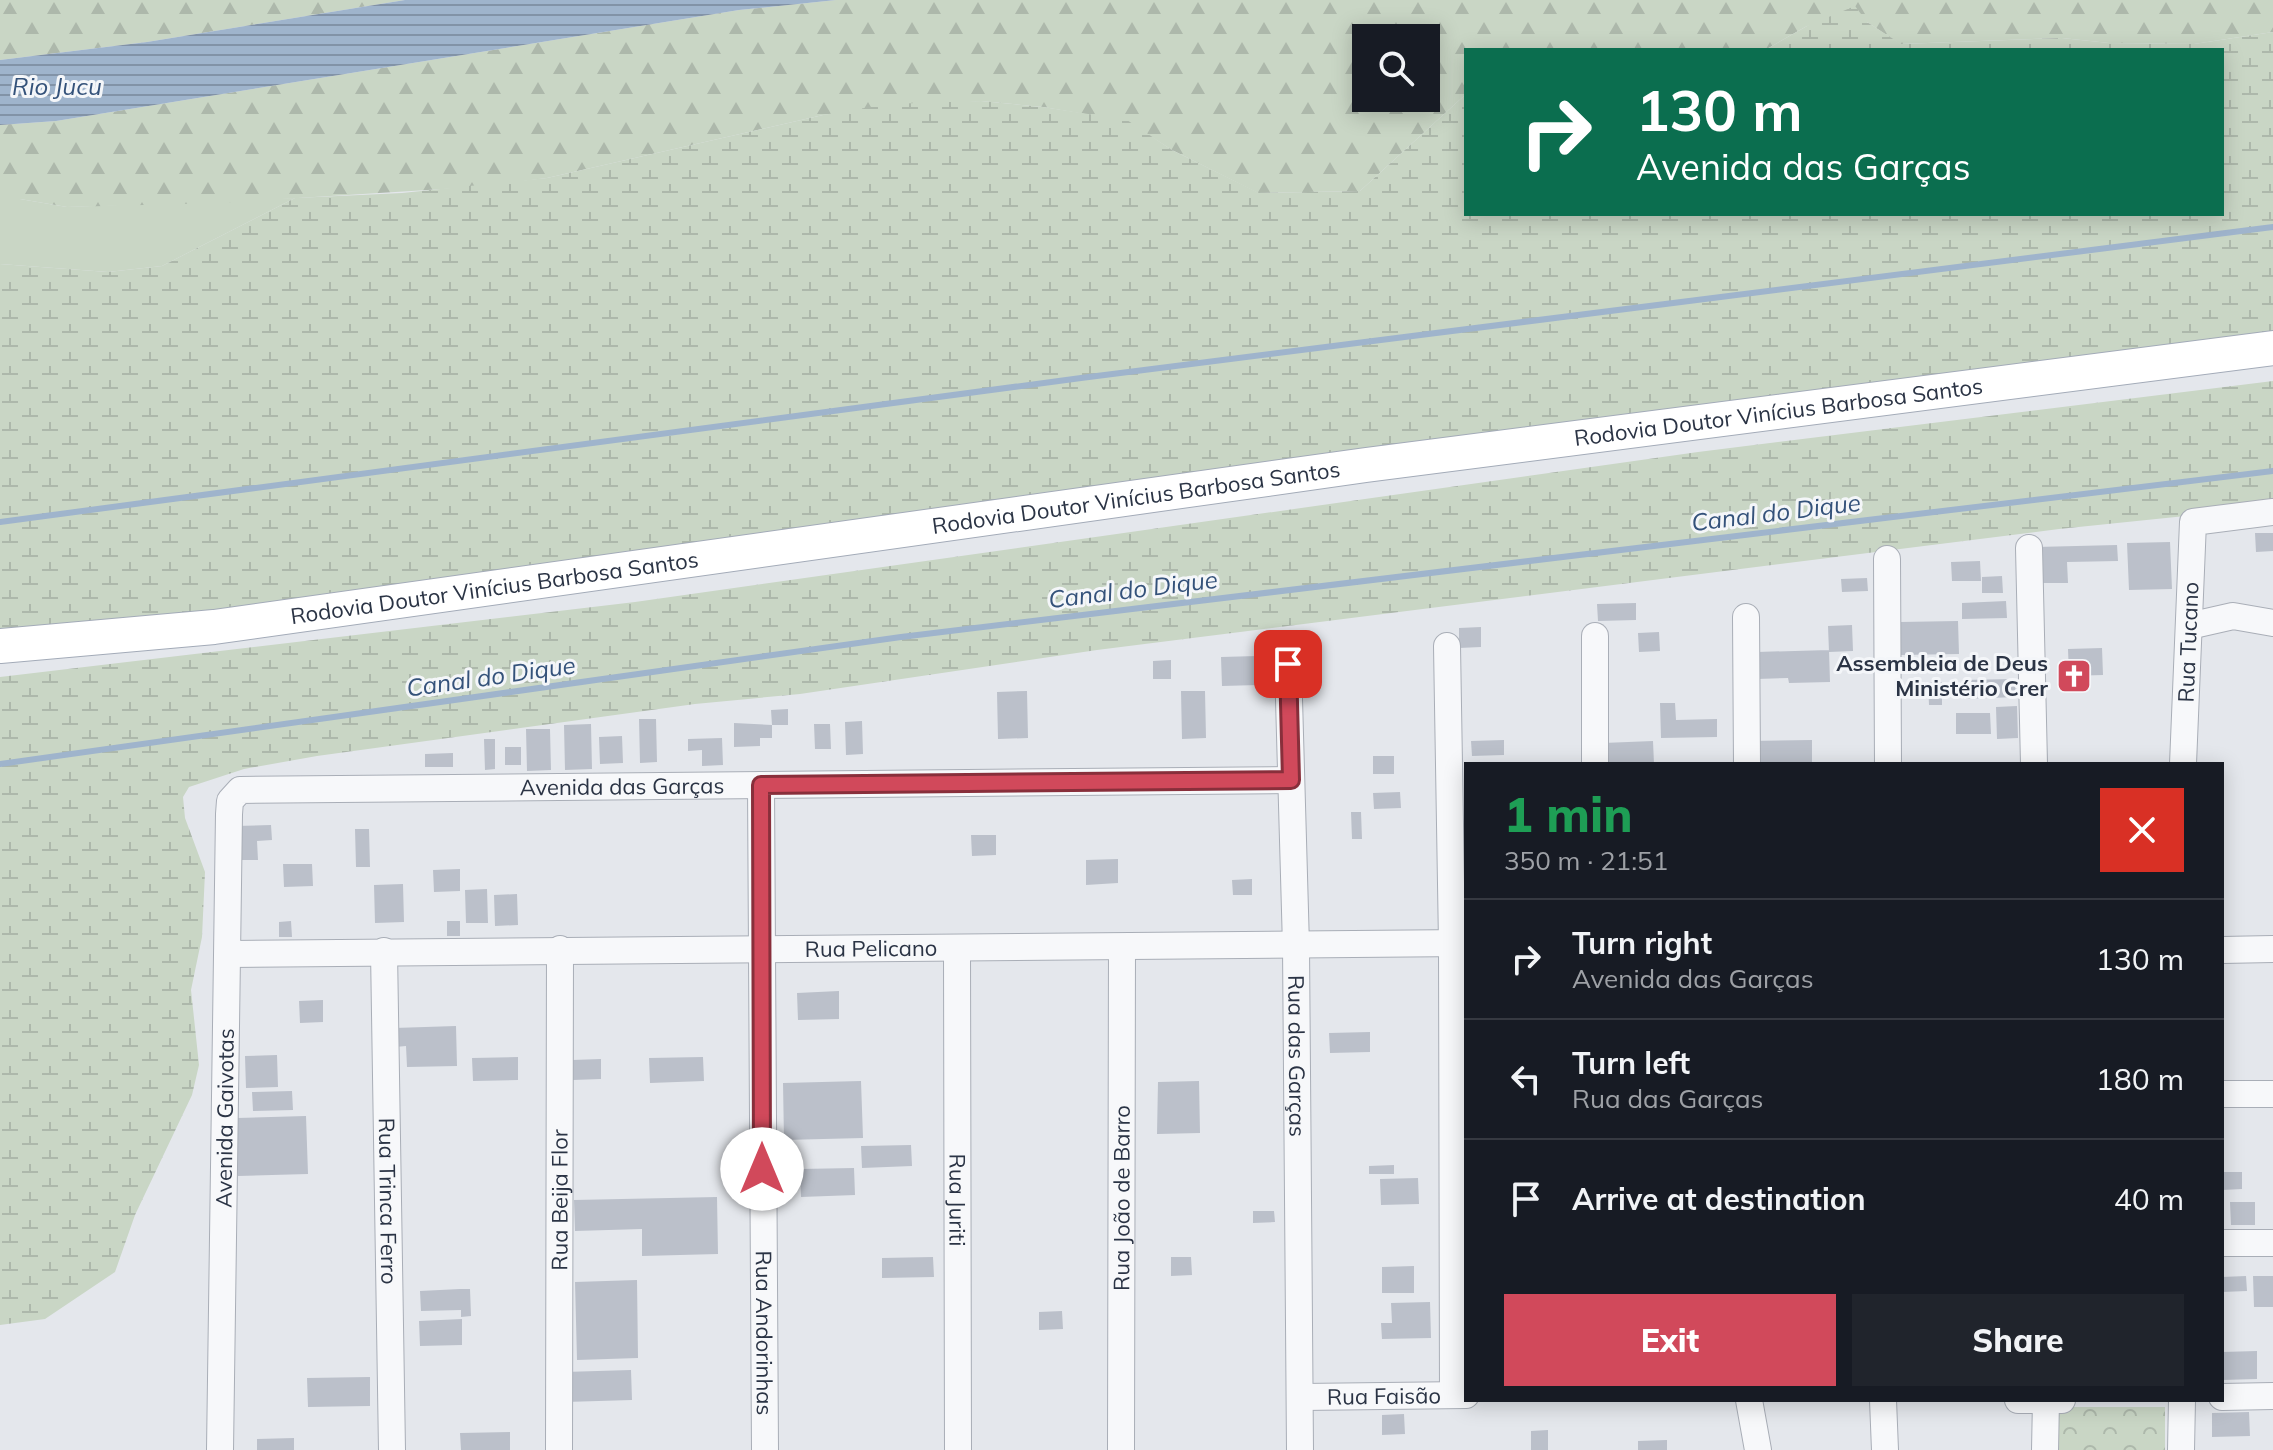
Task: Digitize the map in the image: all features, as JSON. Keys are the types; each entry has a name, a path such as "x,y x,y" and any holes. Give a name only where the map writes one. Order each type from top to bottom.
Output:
{"main road":[{"name":"Rodovia Doutor Vinícius Barbosa Santos","path":"0,646 214,627 1366,465 2273,348"}],"street":[{"name":"Rua Tucano","path":"2183,762 2193,522 2273,512"},
{"path":"2029,548 2034,762"},
{"path":"1887,559 1888,762"},
{"path":"2189,626 2233,616 2273,623"},
{"path":"1746,617 1747,762"},
{"path":"1595,636 1595,762"},
{"path":"1447,646 1459,943 1460,1395"},
{"name":"Rua das Garças","path":"1288,664 1296,946 1302,1397 1300,1450"},
{"name":"Avenida das Garças","path":"240,790 1291,780"},
{"name":"Rua Andorinhas","path":"761,785 765,1450"},
{"name":"Avenida Gaivotas","path":"220,1450 229,814 230,801 240,790"},
{"name":"Rua Pelicano","path":"229,954 560,949 957,950 1459,943"},
{"name":"Rua João de Barro","path":"1121,1450 1122,947"},
{"name":"Rua Beija Flor","path":"559,1450 560,949"},
{"path":"2224,950 2273,949"},
{"name":"Rua Juriti","path":"957,950 958,1450"},
{"name":"Rua Trinca Ferro","path":"384,951 392,1450"},
{"path":"2224,1094 2273,1094"},
{"path":"2224,1243 2273,1243"},
{"name":"Rua Faisão","path":"1302,1397 1460,1395"},
{"path":"2224,1397 2273,1396"},
{"path":"1749,1402 1758,1450"},
{"path":"1883,1402 1885,1450"},
{"path":"2045,1450 2046,1402"},
{"path":"2181,1450 2182,1402"}],"green space":[{"path":"0,0 405,0 147,42 0,60"},
{"path":"836,0 2273,0 2273,32 2194,44 2109,43 2062,38 1900,44 1867,22 1807,26 1768,48 1464,48 1464,96 1360,191 1258,193 1172,150 1127,121 1043,107 981,101 823,115 547,178 476,187 219,203 67,207 0,199 0,125 56,121 739,10"},
{"path":"1855,6 1867,22 1901,44 2062,38 2109,43 2194,44 2273,32 2273,348 0,644 0,264 108,272 162,266 295,198 402,193 547,178 823,115 888,104 981,101 1127,120 1172,150 1259,193 1360,191 1464,96 1464,216 2224,216 2224,48 1768,48 1807,26"},
{"path":"295,198 162,266 108,272 0,264 0,199 67,207"},
{"path":"2273,381 2273,507 2059,529 1097,650 800,694 695,704 317,756 244,769 189,787 183,797 185,818 205,872 202,937 191,990 199,1065 192,1095 135,1215 115,1272 45,1319 0,1325 0,677 635,602 1698,452"},
{"path":"2057,1407 2165,1407 2165,1450 2057,1450"}],"water":[{"name":"Rio Jucu","path":"405,0 836,0 739,10 56,121 0,125 0,60 147,42"}],"building":[{"path":"2255,533 2273,533 2273,551 2256,552"},
{"path":"2170,542 2172,589 2129,590 2127,543"},
{"path":"2117,545 2118,561 2067,562 2068,583 2037,583 2036,547"},
{"path":"1980,561 1981,581 1952,581 1951,562"},
{"path":"2002,576 2003,593 1982,593 1982,577"},
{"path":"1867,578 1868,591 1842,592 1841,579"},
{"path":"2006,601 2007,618 1962,619 1962,603"},
{"path":"1636,603 1636,620 1598,621 1597,604"},
{"path":"1958,621 1959,654 1901,655 1900,622"},
{"path":"1852,625 1853,651 1829,652 1828,626"},
{"path":"1481,627 1481,647 1459,648 1459,628"},
{"path":"1659,632 1660,651 1639,652 1638,633"},
{"path":"2102,648 2103,675 2069,676 2068,649"},
{"path":"1829,650 1830,682 1789,683 1788,678 1757,679 1757,652"},
{"path":"1257,656 1258,685 1222,686 1221,657"},
{"path":"1171,660 1171,679 1153,679 1153,661"},
{"path":"2015,679 2016,697 1963,699 1962,680"},
{"path":"1928,682 1942,682 1942,705 1929,705"},
{"path":"1027,691 1028,738 998,739 997,692"},
{"path":"1181,691 1205,691 1206,738 1182,739"},
{"path":"1660,703 1675,703 1676,720 1717,719 1717,737 1661,738"},
{"path":"2017,706 2018,738 1997,739 1996,707"},
{"path":"788,709 788,725 772,725 771,710"},
{"path":"1956,713 1990,713 1991,734 1956,734"},
{"path":"639,719 656,719 657,762 640,763"},
{"path":"862,721 863,754 846,755 845,722"},
{"path":"734,723 772,725 772,738 760,738 760,746 734,747"},
{"path":"591,724 592,769 565,770 564,725"},
{"path":"814,724 830,724 831,749 815,749"},
{"path":"526,729 550,729 551,770 527,771"},
{"path":"622,736 623,763 600,764 599,737"},
{"path":"722,738 723,765 702,766 702,750 688,751 688,739"},
{"path":"484,739 495,739 495,769 485,770"},
{"path":"1504,740 1504,755 1472,756 1471,741"},
{"path":"1812,740 1812,762 1750,762 1749,741"},
{"path":"1653,741 1654,762 1604,762 1603,743"},
{"path":"505,747 521,747 521,765 505,765"},
{"path":"453,753 453,767 425,767 425,754"},
{"path":"1373,756 1394,756 1394,774 1373,774"},
{"path":"1400,792 1401,808 1374,809 1373,793"},
{"path":"1351,812 1361,812 1362,839 1352,839"},
{"path":"271,825 272,840 257,841 258,860 236,860 235,826"},
{"path":"355,829 369,829 370,867 356,867"},
{"path":"971,835 996,835 996,855 972,856"},
{"path":"1118,859 1118,883 1086,885 1086,860"},
{"path":"283,864 312,864 313,886 284,887"},
{"path":"460,869 460,891 434,892 433,870"},
{"path":"1252,879 1252,895 1233,895 1232,880"},
{"path":"403,884 404,922 375,923 374,885"},
{"path":"487,889 488,923 466,923 465,890"},
{"path":"517,894 518,925 495,926 494,895"},
{"path":"291,921 292,937 279,937 279,922"},
{"path":"447,921 460,921 460,936 447,936"},
{"path":"839,991 839,1019 798,1020 797,993"},
{"path":"323,1000 323,1022 300,1023 299,1001"},
{"path":"456,1026 457,1066 407,1067 406,1046 395,1047 394,1028"},
{"path":"1370,1032 1370,1052 1330,1053 1329,1033"},
{"path":"277,1055 278,1087 246,1088 245,1056"},
{"path":"518,1057 518,1080 473,1081 472,1058"},
{"path":"703,1057 704,1081 650,1083 649,1058"},
{"path":"601,1059 601,1079 573,1080 572,1060"},
{"path":"861,1081 863,1138 784,1140 783,1083"},
{"path":"1199,1081 1200,1133 1157,1134 1158,1082"},
{"path":"292,1091 293,1110 253,1111 252,1092"},
{"path":"306,1116 308,1174 238,1176 237,1118"},
{"path":"911,1145 912,1166 862,1168 861,1146"},
{"path":"1394,1165 1394,1174 1369,1174 1369,1166"},
{"path":"854,1168 855,1195 801,1197 800,1169"},
{"path":"2224,1172 2242,1172 2242,1189 2224,1190"},
{"path":"1418,1178 1419,1204 1381,1205 1380,1179"},
{"path":"717,1197 718,1254 642,1256 642,1229 575,1231 574,1200"},
{"path":"2230,1202 2255,1202 2255,1225 2231,1225"},
{"path":"1253,1211 1274,1211 1275,1222 1253,1223"},
{"path":"933,1257 934,1277 882,1278 882,1258"},
{"path":"1171,1257 1191,1257 1192,1275 1171,1276"},
{"path":"1414,1266 1414,1293 1382,1293 1382,1267"},
{"path":"2246,1276 2247,1291 2224,1292 2224,1277"},
{"path":"2253,1276 2273,1276 2273,1307 2254,1307"},
{"path":"637,1280 638,1358 577,1360 575,1282"},
{"path":"470,1289 471,1316 461,1317 461,1310 421,1311 420,1291"},
{"path":"1430,1302 1431,1338 1382,1339 1381,1323 1392,1323 1391,1303"},
{"path":"1062,1311 1063,1329 1039,1330 1039,1312"},
{"path":"462,1319 462,1345 420,1346 419,1321"},
{"path":"2257,1351 2257,1379 2224,1380 2224,1352"},
{"path":"631,1370 632,1400 565,1402 564,1372"},
{"path":"370,1377 370,1406 308,1407 307,1378"},
{"path":"2249,1412 2250,1436 2212,1437 2212,1413"},
{"path":"1404,1414 1405,1434 1382,1435 1382,1415"},
{"path":"1548,1430 1548,1450 1531,1450 1531,1431"},
{"path":"510,1432 510,1450 461,1450 460,1433"},
{"path":"294,1438 294,1450 257,1450 257,1439"},
{"path":"1667,1440 1667,1450 1638,1450 1638,1441"}],"waterway":[{"path":"0,522 1081,378 2273,227"},
{"name":"Canal do Dique","path":"0,764 901,637 2273,471"}],"place":[{"name":"Assembleia de Deus Ministério Crer","path":"2074,676"}],"route":[{"path":"762,1169 761,785 1291,780 1288,664"}]}
